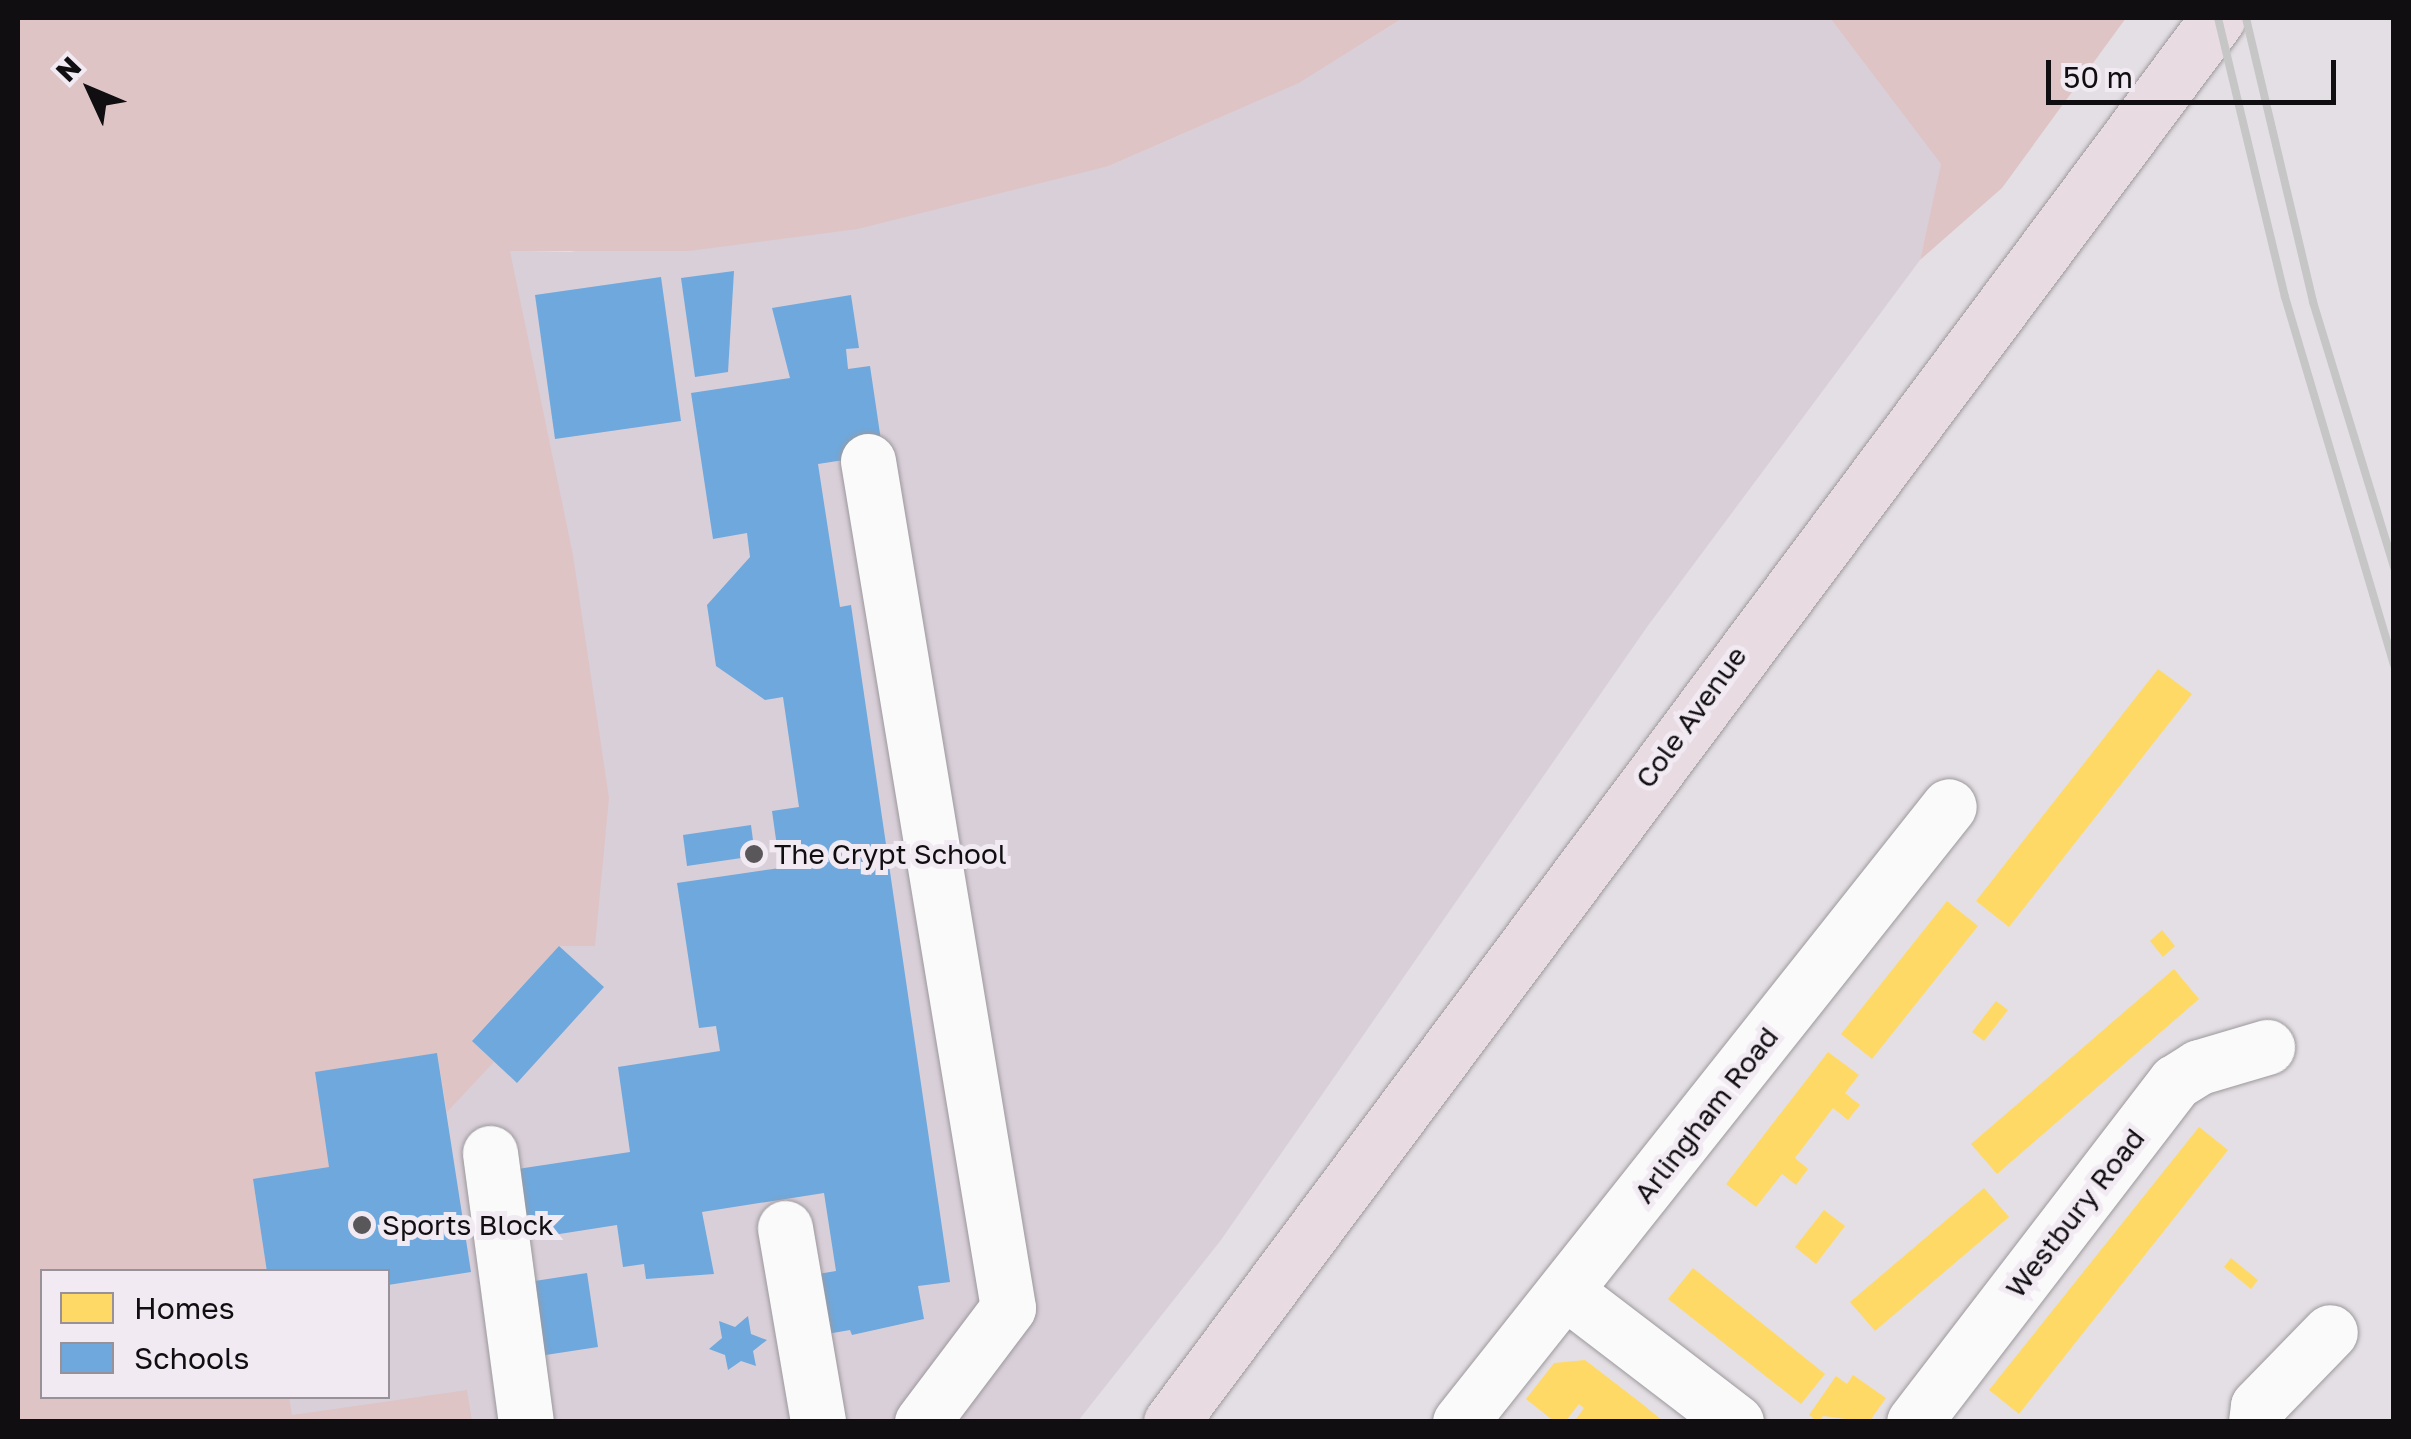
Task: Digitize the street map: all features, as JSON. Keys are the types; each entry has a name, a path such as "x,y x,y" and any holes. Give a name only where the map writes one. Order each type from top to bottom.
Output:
{"highway":[{"name":"Cole Avenue","path":"1171,1422 2218,18"}],"street":[{"path":"868,461 1008,1308 922,1422"},
{"name":"Arlingham Road","path":"1460,1422 1949,806"},
{"name":"Westbury Road","path":"1914,1422 2175,1082 2199,1067 2267,1046"},
{"path":"490,1152 526,1422"},
{"path":"785,1228 818,1422"},
{"path":"1566,1292 1736,1422"},
{"path":"2256,1422 2258,1406 2330,1332"}],"shaded area":[{"path":"18,18 1403,18 1299,83 1109,166 858,229 689,251 510,251 573,555 609,798 595,946 559,946 472,1040 494,1062 447,1112 437,1053 329,1167 253,1179 267,1269 40,1269 40,1399 289,1399 292,1415 467,1390 472,1421 18,1421"},
{"name":"The Crypt School","path":"1403,18 1830,18 1942,164 1920,260 1647,627 1221,1240 1078,1421 18,1422 18,239 570,252 1109,166 1298,83"},
{"path":"1830,18 2126,18 2002,188 1920,260 1941,164"}],"building: Homes":[{"path":"2158,669 2192,694 2009,927 1976,901"},
{"path":"1947,901 1978,926 1872,1059 1841,1034"},
{"path":"2162,930 2175,946 2163,957 2150,941"},
{"path":"2174,969 2199,999 1997,1174 1971,1144"},
{"path":"1996,1001 2008,1010 1984,1041 1972,1032"},
{"path":"1828,1052 1859,1075 1845,1093 1860,1105 1848,1120 1833,1108 1795,1158 1808,1169 1796,1185 1782,1174 1756,1207 1726,1184"},
{"path":"2199,1127 2228,1150 2019,1414 1989,1390"},
{"path":"1984,1188 2009,1217 1875,1331 1850,1302"},
{"path":"1824,1210 1845,1226 1816,1264 1795,1247"},
{"path":"2231,1258 2258,1280 2251,1289 2224,1267"},
{"path":"1693,1268 1825,1374 1801,1404 1668,1299"},
{"path":"1585,1360 1664,1422 1574,1422 1584,1408 1579,1404 1565,1422 1555,1422 1526,1399 1554,1363"},
{"path":"1853,1375 1886,1398 1869,1422 1823,1416 1818,1422 1809,1415 1836,1376 1847,1384"}],"building: Schools":[{"path":"734,271 728,372 695,377 681,278"},
{"path":"661,277 681,421 555,439 535,295"},
{"path":"851,295 859,348 846,349 848,369 870,366 883,454 818,464 840,607 851,605 950,1282 918,1286 924,1319 852,1335 850,1330 827,1334 818,1274 836,1271 824,1193 702,1212 714,1274 646,1279 644,1264 623,1267 617,1225 521,1240 511,1170 630,1152 618,1067 720,1051 716,1026 699,1028 677,883 780,868 772,811 799,807 783,697 765,700 716,666 707,605 750,557 747,533 713,539 691,393 790,378 772,308"},
{"path":"751,825 755,856 687,866 683,835"},
{"path":"559,946 604,987 517,1083 472,1041"},
{"name":"Sports Block","path":"437,1053 471,1272 390,1285 390,1269 267,1269 253,1179 329,1167 315,1072"},
{"path":"587,1273 598,1347 539,1356 528,1282"},
{"path":"748,1316 751,1334 767,1340 753,1351 756,1366 741,1361 728,1370 725,1355 709,1349 722,1338 719,1321 735,1327"}],"railway":[{"path":"2218,18 2285,297 2394,664"},
{"path":"2246,18 2313,302 2394,567"}],"place":[{"name":"The Crypt School","path":"754,854"},
{"name":"Sports Block","path":"362,1225"}]}
